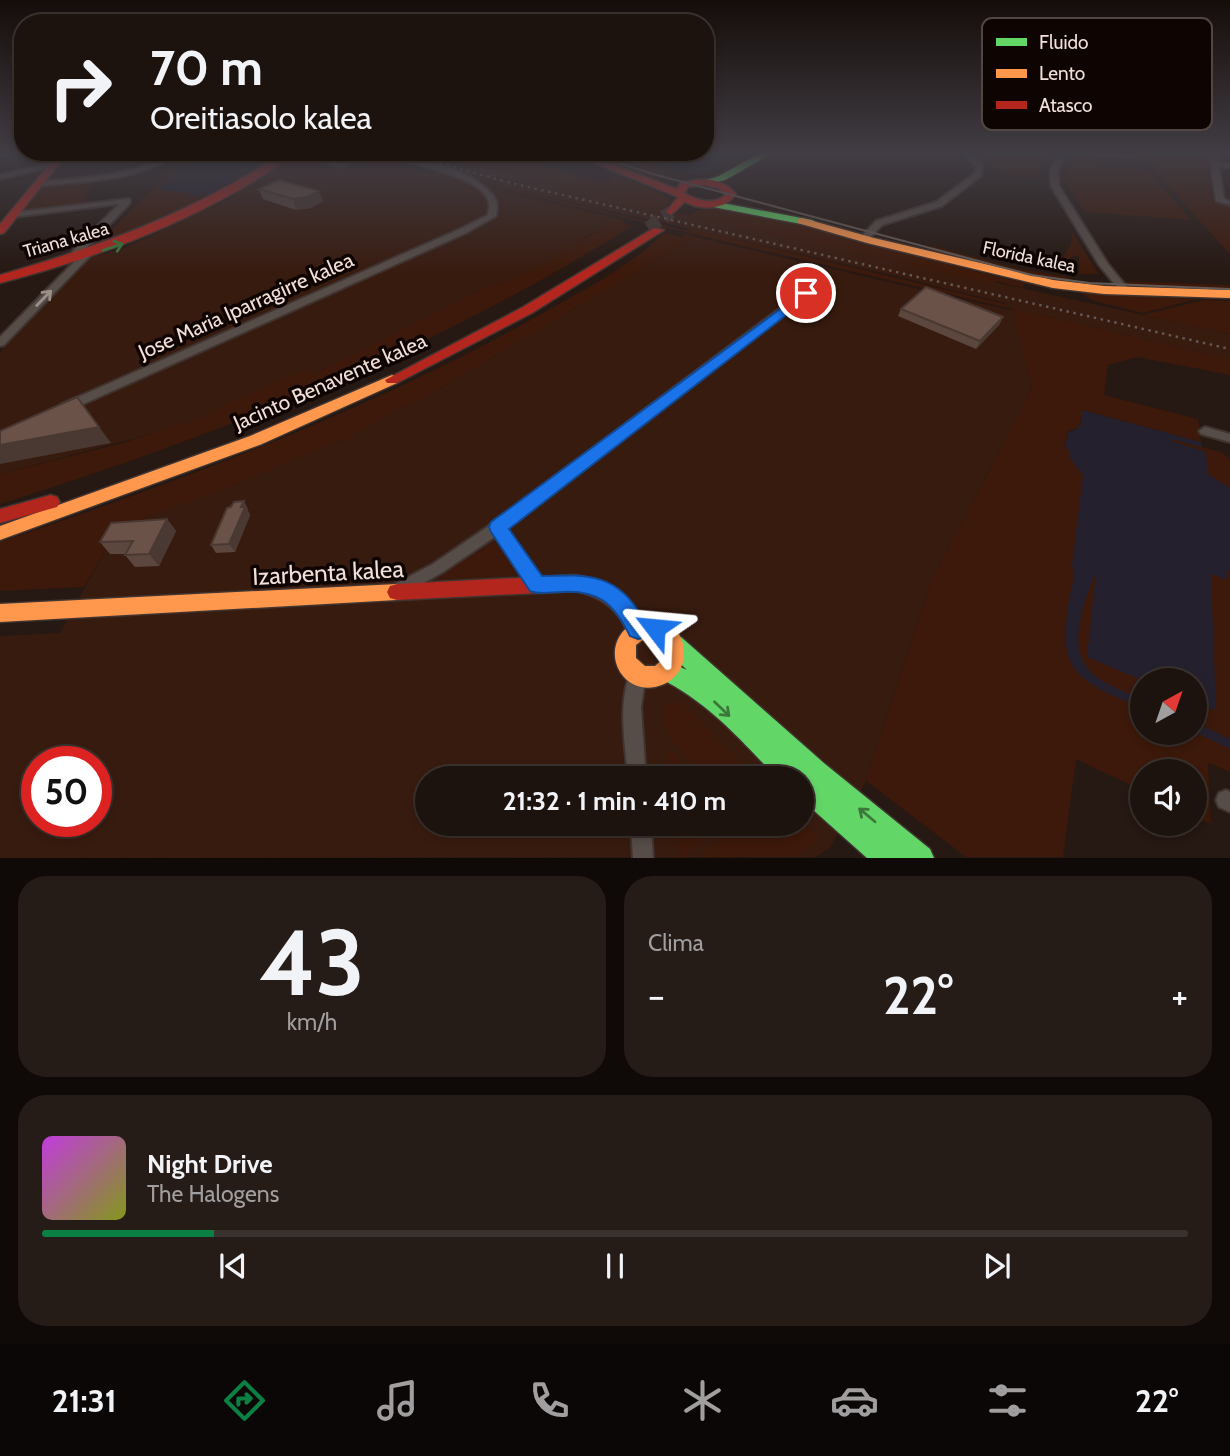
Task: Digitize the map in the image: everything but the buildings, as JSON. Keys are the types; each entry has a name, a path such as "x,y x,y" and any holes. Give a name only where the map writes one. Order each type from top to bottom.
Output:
{"main road":[{"path":"0,231 30,194"},
{"name":"Triana kalea","path":"0,279 133,240 228,194"},
{"path":"672,194 680,200 755,212"},
{"path":"680,200 697,194"},
{"path":"707,204 714,194"},
{"path":"726,194 735,205 755,212"},
{"name":"Florida kalea","path":"755,212 802,221 1034,280 1077,287 1230,294"},
{"name":"Jacinto Benavente kalea","path":"0,516 41,505 167,461 367,380 534,298 653,229 543,303 415,369 229,449 0,533"},
{"name":"Izarbenta kalea","path":"0,613 576,583 601,587 625,606 638,629"},
{"path":"655,628 670,636 674,644 676,657 667,671 658,675 638,674 629,666 624,656 624,645 629,636 638,629 655,628"},
{"path":"674,644 817,772 920,858"},
{"path":"667,671 689,679 706,693 782,766"},
{"path":"814,794 887,858"}],"street":[{"name":"Jose Maria Iparragirre kalea","path":"57,412 483,222 495,211 491,200 484,194"},
{"path":"865,237 879,223 943,202 953,194"},
{"path":"1060,194 1104,265 1125,290"},
{"path":"0,343 82,256 76,253 127,201"},
{"path":"13,215 127,201"},
{"path":"393,593 447,562 498,527 806,293 831,287"},
{"path":"1205,431 1230,438"},
{"path":"498,527 537,585"},
{"path":"636,766 632,707 638,674"},
{"path":"641,836 643,858"}],"shaded area":[{"path":"34,194 87,194 83,204 19,213"},
{"path":"147,194 213,196 144,229 99,244"},
{"path":"153,194 212,194 130,233 112,238"},
{"path":"236,194 486,194 489,197 512,194 619,220 589,235 550,262 502,284 494,283 314,374 211,415 158,432 0,474 0,352 89,258 124,248"},
{"path":"512,194 623,220 623,223 632,226 482,312 326,385 164,449 0,504 0,474 119,444 210,415 208,412 309,368 314,374 494,283 502,284 559,256 557,254 618,220"},
{"path":"523,194 534,194 683,230 692,229 1230,359 1230,375 1137,357 1108,365 1104,395 1198,419 1201,442 1083,410 1079,427 1067,432 1065,448 1070,450 1069,456 1083,476 1066,629 1066,646 1071,662 1087,681 1130,703 1130,746 1208,746 1208,738 1230,749 1230,772 1208,763 1211,824 1207,822 1207,759 1130,759 1130,785 1076,759 1063,857 966,857 866,781 930,584 1032,388 1012,309"},
{"path":"537,194 598,194 1230,334 1230,359 1011,308 1005,303"},
{"path":"596,194 661,194 671,202 662,210"},
{"path":"1073,194 1169,194 1192,220 1085,212"},
{"path":"1175,194 1212,194 1213,202 1230,206 1230,254"},
{"path":"704,209 734,211 819,229 1000,277 1073,292 1024,284 1023,288 996,281 994,284 688,215"},
{"path":"1072,232 1097,274 1079,274 1079,257 1075,255 1058,266 1071,244"},
{"path":"664,233 682,237 685,234 822,267 812,268 809,264 695,237 407,408 403,406 342,442 338,441 222,490 119,527 84,587 0,591 0,542 205,469 407,384 586,289 635,257"},
{"path":"695,237 1013,311 1032,388 930,584 866,781 830,848 815,857 0,858 0,636 60,633 118,527 222,490 338,441 342,442 403,406 407,408"},
{"path":"933,246 1019,269 1069,277 1072,284 1045,280 931,251"},
{"path":"1120,281 1230,285 1230,292 1131,286"},
{"path":"1082,294 1197,299 1143,313 1094,301"},
{"path":"1204,300 1230,301 1230,334 1143,315"},
{"path":"1082,410 1201,442 1202,448 1220,452 1230,459 1230,772 1207,762 1207,759 1201,759 1172,746 1208,746 1208,668 1130,668 1130,727 1091,710 1066,685 1064,456 1068,432 1075,430 1081,423"},
{"path":"1171,441 1220,452 1230,459 1230,488 1208,474 1206,452"},
{"path":"495,542 500,543 515,565 516,571 510,576 441,579 440,576"},
{"path":"1228,570 1230,739 1208,728 1208,707 1216,710 1211,574 1228,580"},
{"path":"1096,572 1087,657 1130,675 1130,694 1098,678 1087,668 1081,656 1079,628"},
{"path":"667,703 682,704 743,766 697,766 668,735 663,724"},
{"path":"667,747 687,766 669,766"},
{"path":"814,833 820,839 795,857 701,857 720,836 814,836"},
{"path":"676,836 704,836 686,857 679,858"}],"tunnel":[{"path":"648,228 671,212"}],"tram line":[{"path":"728,194 1031,275 1089,283 1230,289"}],"railway":[{"path":"559,194 1230,349"}],"traffic: fast":[{"path":"712,204 812,223"},
{"path":"674,644 817,772 921,858"},
{"path":"667,671 686,680 721,704 783,766"},
{"path":"814,794 887,858"}],"traffic: slow":[{"path":"802,221 871,241 1053,284 1104,290 1230,294"},
{"path":"0,533 256,440 392,380"},
{"path":"0,613 397,592"},
{"path":"650,627 668,634 675,652 668,670 650,677 632,670 625,652 632,634 650,627"}],"traffic: jam":[{"path":"0,231 30,194"},
{"path":"0,279 114,243 185,214 224,194"},
{"path":"679,194 695,203 718,204 727,200 731,194"},
{"path":"671,212 683,198"},
{"path":"392,380 528,310 658,230"},
{"path":"0,516 51,502"},
{"path":"397,592 576,583 597,588 613,597 637,629"}],"route":[{"path":"655,628 638,629 625,606 614,594 601,587 576,583 537,585 498,527 806,293"}]}
